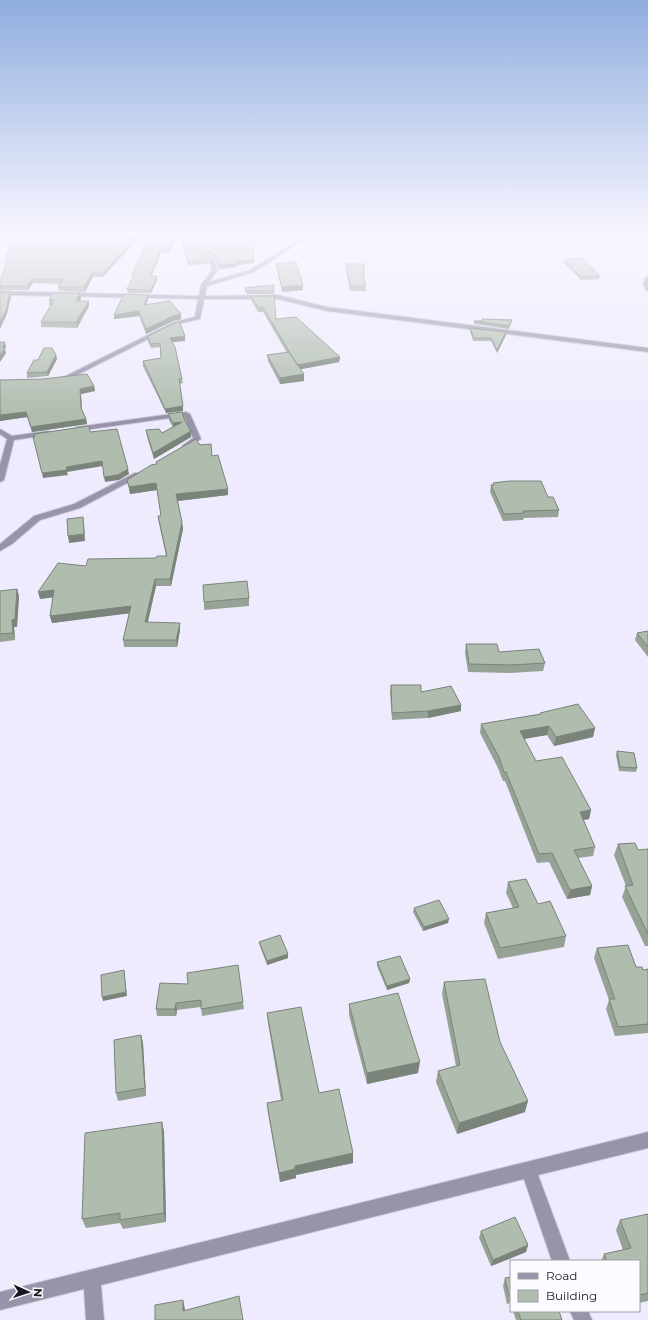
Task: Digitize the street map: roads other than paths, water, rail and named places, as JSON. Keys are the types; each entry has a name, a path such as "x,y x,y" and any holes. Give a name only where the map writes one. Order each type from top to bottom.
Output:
{"street":[{"path":"105,296 202,298 278,297 327,309 617,348 648,350"},
{"path":"51,380 66,379 176,323 198,318 202,298"},
{"path":"72,430 186,414 196,439 177,451"},
{"path":"0,431 11,438 56,432"},
{"path":"0,480 11,438"},
{"path":"0,548 37,518 77,506 116,488 145,471"},
{"path":"0,1301 648,1140"},
{"path":"528,1169 561,1260"},
{"path":"92,1278 95,1320"}]}
